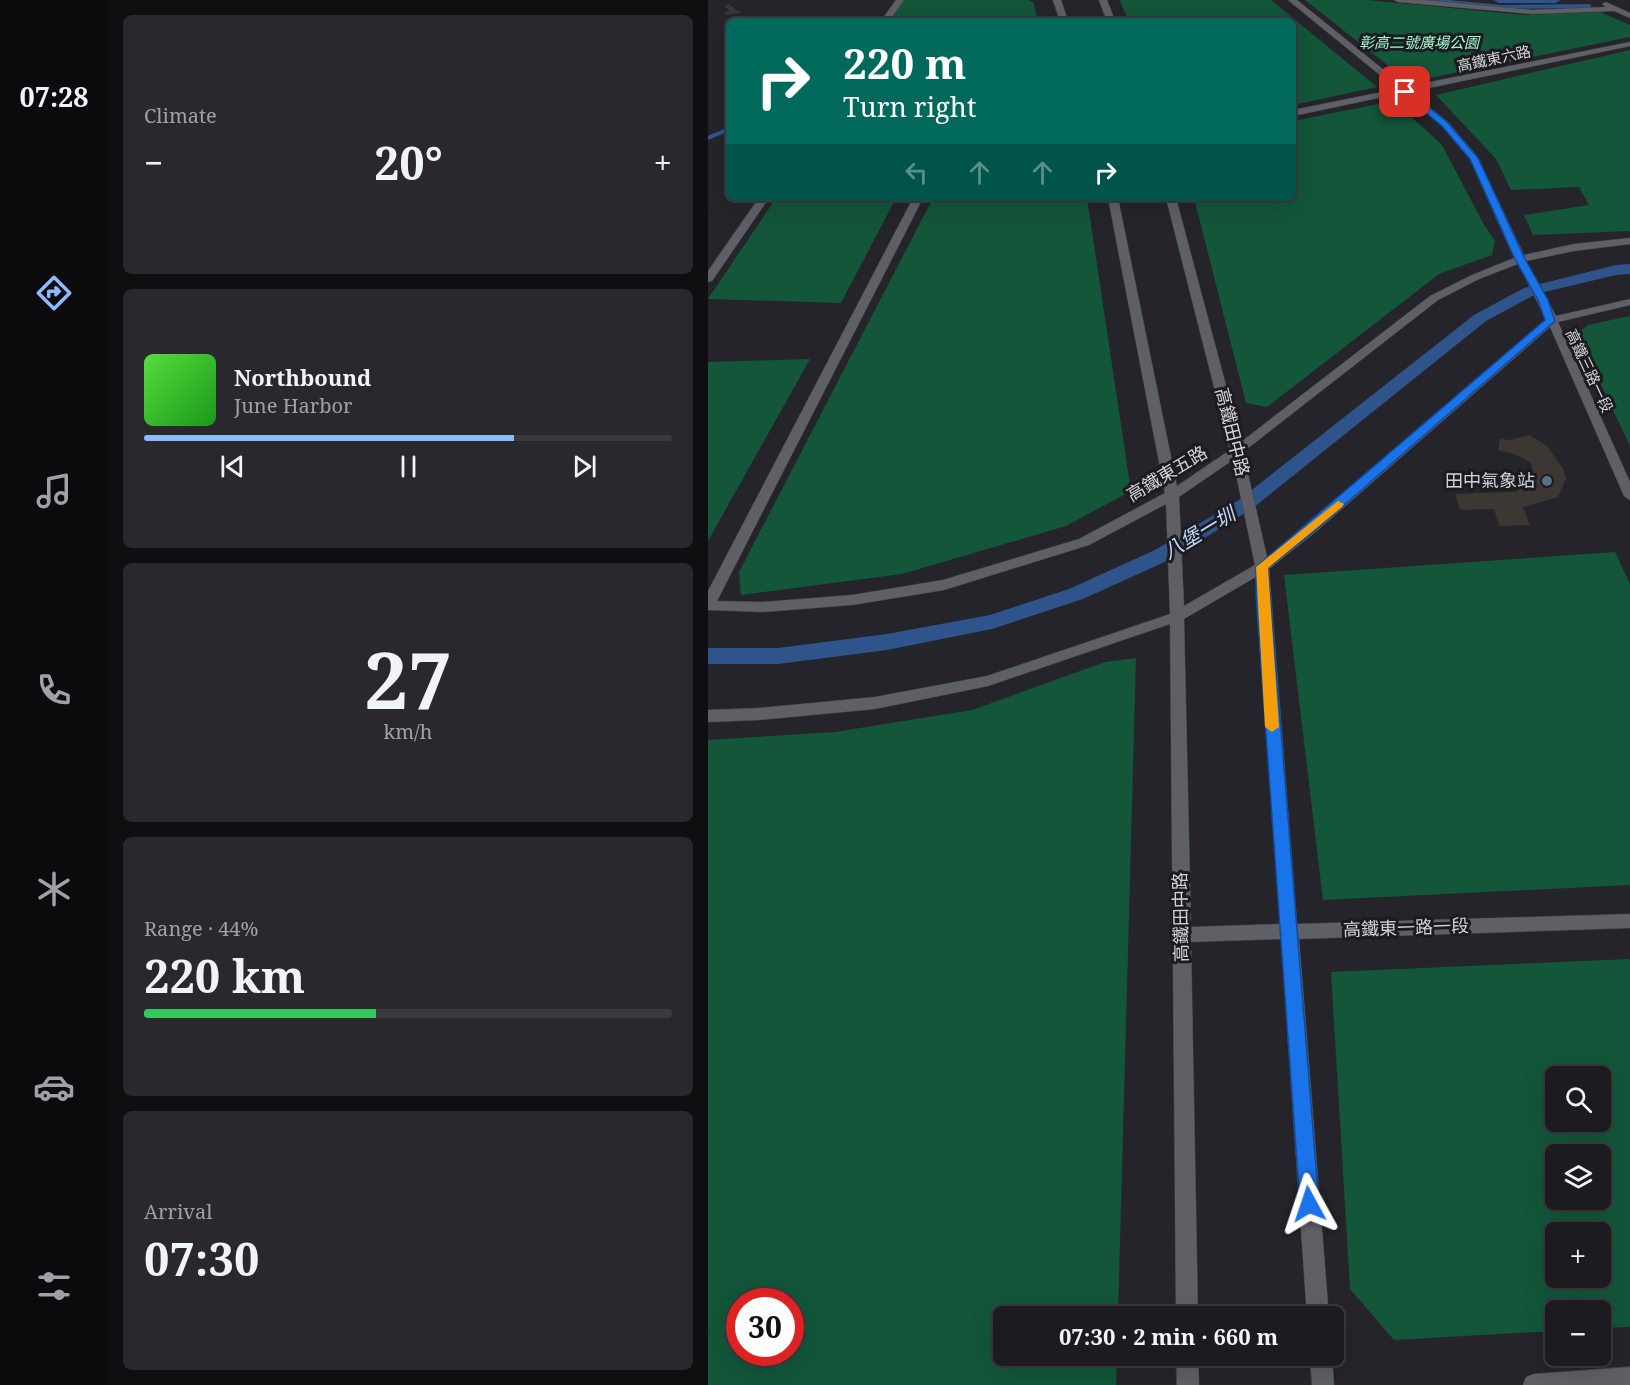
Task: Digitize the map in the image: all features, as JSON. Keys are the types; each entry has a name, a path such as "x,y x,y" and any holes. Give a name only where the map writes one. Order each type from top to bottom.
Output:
{"street":[{"path":"1057,0 1063,18"},
{"path":"1103,0 1110,18"},
{"name":"高鐵三路一段","path":"1292,0 1444,124 1474,158 1520,259 1543,300 1550,321 1630,496"},
{"path":"1398,0 1532,12 1614,9"},
{"path":"1598,0 1630,16"},
{"path":"887,18 899,1"},
{"name":"高鐵東六路","path":"1296,112 1405,92 1630,44"},
{"path":"708,279 762,201"},
{"path":"708,604 916,201"},
{"name":"高鐵田中路","path":"1114,201 1172,495 1179,668 1187,1306"},
{"name":"高鐵田中路","path":"1172,201 1237,452 1262,567 1317,1306"},
{"name":"高鐵東五路","path":"708,604 763,607 852,600 944,585 1084,542 1172,495 1237,452 1434,298 1470,279 1520,259 1606,243 1630,241"},
{"path":"708,716 759,714 875,703 988,681 1176,617 1262,567 1314,525 1550,321 1630,302"},
{"name":"高鐵東一路一段","path":"1181,935 1630,921"},
{"path":"1187,1366 1188,1385"},
{"path":"1322,1366 1323,1385"},
{"path":"1534,1385 1630,1378"}],"green space":[{"path":"903,0 1028,0 1033,2 1037,18 891,18"},
{"path":"1120,0 1271,0 1293,18 1127,18"},
{"name":"彰高二號廣場公園","path":"1305,0 1367,0 1524,15 1600,12 1630,25 1630,37 1415,81 1405,79"},
{"path":"1296,21 1377,87 1296,104"},
{"path":"1630,50 1630,231 1533,235 1524,215 1589,205 1579,187 1511,190 1496,159 1436,95"},
{"path":"1394,101 1442,145 1483,223 1495,241 1492,255 1439,274 1267,407 1246,403 1195,201 1296,201 1296,120"},
{"path":"774,201 894,201 841,303 708,299"},
{"path":"931,201 1087,201 1131,491 1066,526 902,574 741,595 739,572"},
{"path":"1630,316 1630,446 1577,334 1588,325"},
{"path":"810,359 708,541 708,362"},
{"path":"1615,552 1630,584 1630,885 1323,900 1284,575"},
{"path":"1136,658 1118,1306 993,1306 993,1366 1117,1366 1116,1385 708,1385 708,740 835,732 972,710 1105,662"},
{"path":"1630,959 1630,1327 1611,1328 1611,1300 1545,1300 1545,1332 1394,1340 1350,1289 1331,972"}],"building":[{"path":"729,4 743,12 728,15 723,13 730,11 724,6"},
{"name":"田中氣象站","path":"1529,435 1547,446 1563,469 1566,479 1558,497 1523,507 1530,525 1499,526 1494,509 1460,510 1455,494 1512,492 1528,487 1527,484 1534,477 1531,463 1517,455 1498,450 1500,439 1511,440"}],"waterway":[{"path":"1427,0 1502,7 1589,6"},
{"path":"1499,0 1555,0"},
{"path":"708,138 726,130"},
{"name":"八堡一圳","path":"708,656 778,656 887,642 992,622 1076,594 1162,555 1246,504 1480,318 1530,291 1616,270 1630,269"}],"slow traffic":[{"path":"1272,727 1262,567 1338,504"}],"place":[{"name":"田中氣象站","path":"1547,481"}],"route":[{"path":"1309,1204 1262,595 1262,567 1314,525 1550,321 1543,300 1520,259 1474,158 1444,124 1405,92"}]}
